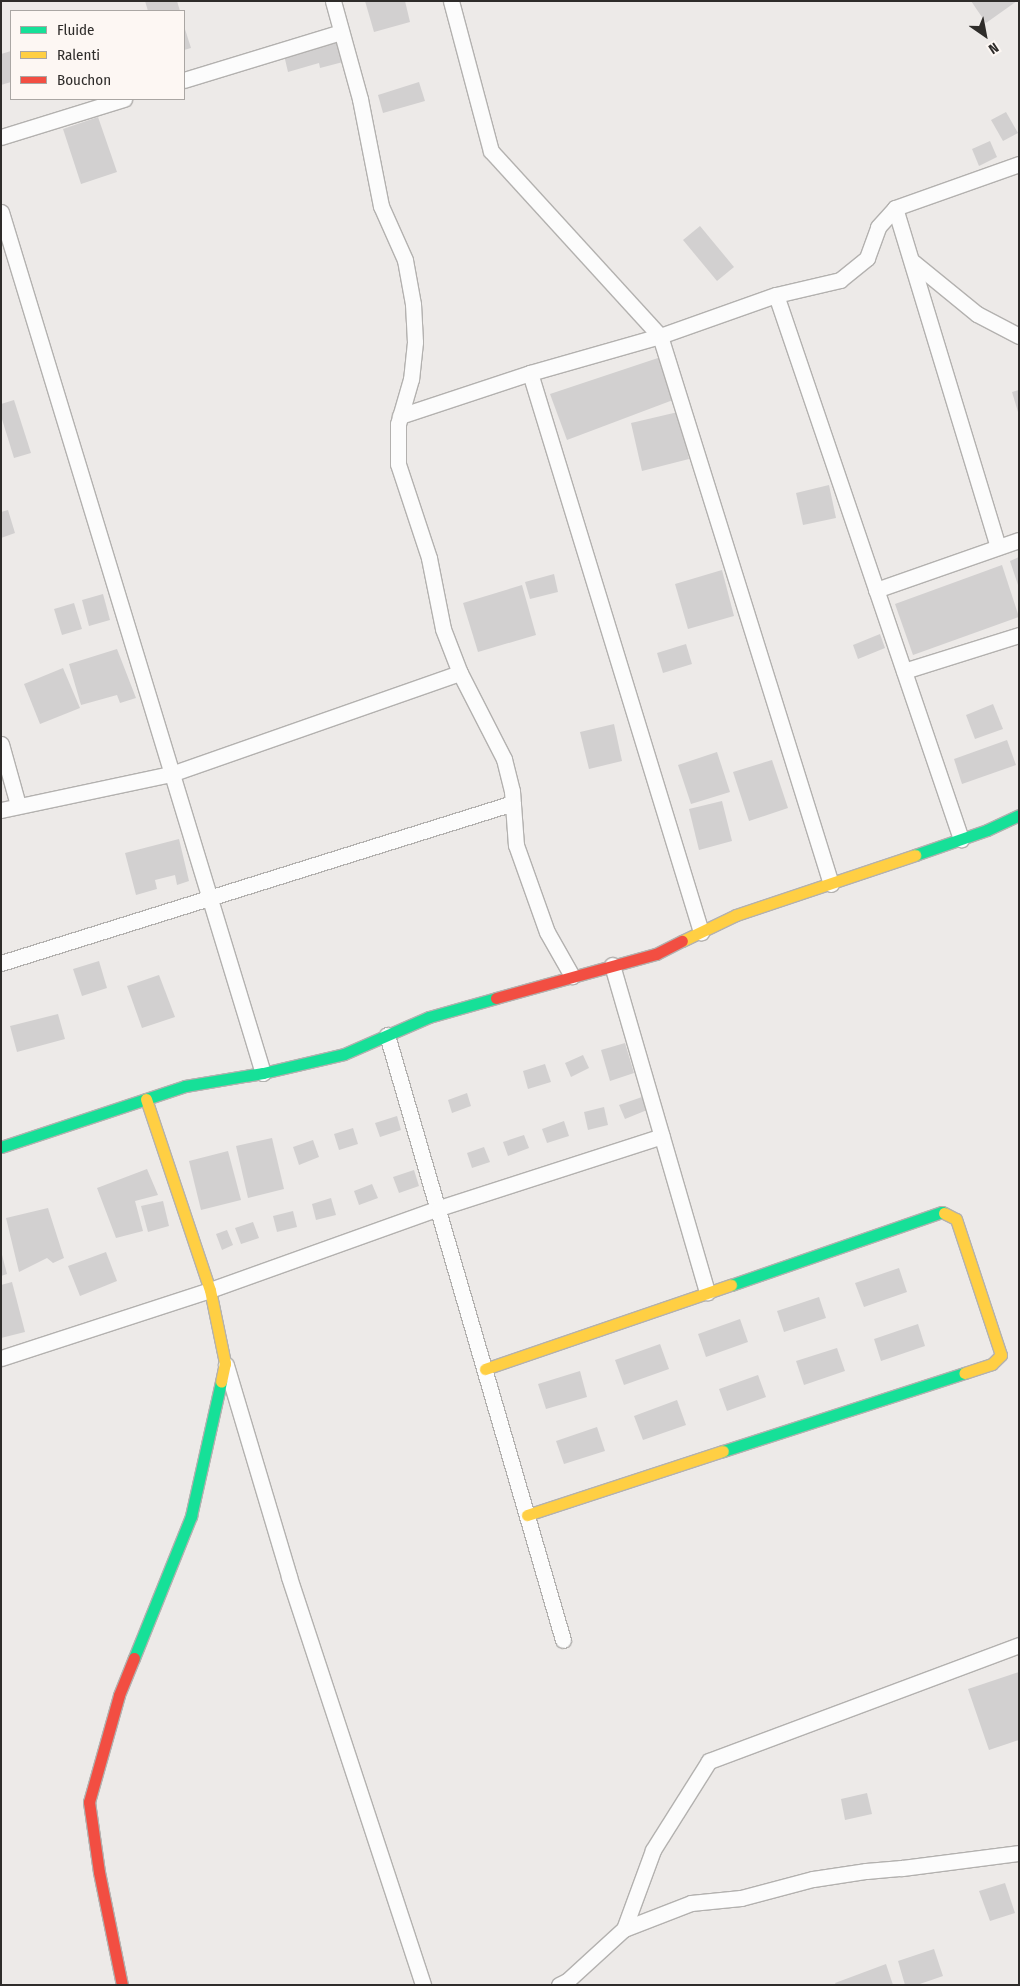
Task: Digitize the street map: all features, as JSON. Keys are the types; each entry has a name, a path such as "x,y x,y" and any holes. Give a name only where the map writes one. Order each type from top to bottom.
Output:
{"street":[{"path":"333,1 360,99 381,206 405,260 413,304 415,342 411,379 398,424 398,464 429,558 443,629 460,672 504,759 513,802 516,845 546,932 572,976"},
{"path":"451,1 491,151 660,336 831,884"},
{"path":"185,80 341,32"},
{"path":"1,137 121,100"},
{"path":"400,416 530,373 660,336 776,295 840,280 867,258 878,227 895,208 1019,164"},
{"path":"895,208 998,547"},
{"path":"1,212 263,1073"},
{"path":"912,261 977,314 1019,336"},
{"path":"776,295 961,839"},
{"path":"530,373 701,932"},
{"path":"876,590 1019,540"},
{"path":"904,671 1019,634"},
{"path":"1,810 171,774 460,672"},
{"path":"1,744 18,805"},
{"path":"1,963 513,802"},
{"path":"1,1147 186,1086 263,1073 344,1054 429,1017 656,954 736,915 987,830 1019,814"},
{"path":"612,965 707,1292"},
{"path":"387,1035 440,1208 563,1640"},
{"path":"146,1099 210,1290 225,1363 289,1577 423,1985"},
{"path":"1,1358 210,1290 440,1208 662,1136"},
{"path":"485,1369 942,1212 956,1219 1001,1355 992,1364 527,1515"},
{"path":"122,1985 99,1872 89,1802 119,1695 191,1516 225,1363"},
{"path":"624,1929 653,1850 709,1761 1019,1645"},
{"path":"559,1985 567,1981 624,1929 691,1903 741,1898 813,1879 1019,1853"}],"building":[{"path":"145,1 177,1 180,10 148,10"},
{"path":"365,1 405,1 410,22 374,32"},
{"path":"971,1 1017,1 986,23"},
{"path":"185,29 191,48 185,50"},
{"path":"337,40 343,62 320,68 319,63 288,72 284,55"},
{"path":"10,51 10,82 1,85 1,54"},
{"path":"419,82 425,101 383,113 378,95"},
{"path":"1006,112 1018,133 1003,141 991,120"},
{"path":"98,117 117,172 81,184 63,129"},
{"path":"990,141 997,157 979,166 972,149"},
{"path":"700,226 734,267 717,281 683,240"},
{"path":"661,357 673,400 567,440 550,394"},
{"path":"1019,390 1019,412 1018,412 1012,392"},
{"path":"14,400 31,453 14,458 1,416 1,404"},
{"path":"678,412 689,459 642,471 631,423"},
{"path":"829,485 836,518 803,525 796,493"},
{"path":"8,510 15,533 1,538 1,512"},
{"path":"1019,557 1019,585 1018,585 1010,561"},
{"path":"1002,565 1019,617 913,655 895,604"},
{"path":"722,570 734,616 688,629 675,584"},
{"path":"554,574 558,592 530,599 525,582"},
{"path":"522,585 536,635 478,652 463,603"},
{"path":"103,594 110,620 89,626 82,600"},
{"path":"74,603 82,629 62,635 54,609"},
{"path":"880,634 885,648 858,659 853,645"},
{"path":"686,644 692,664 663,673 657,653"},
{"path":"117,649 136,698 120,703 117,695 81,705 69,664"},
{"path":"63,668 80,708 40,724 24,684"},
{"path":"993,704 1003,729 975,739 966,715"},
{"path":"614,724 622,761 589,769 580,732"},
{"path":"1007,740 1016,765 962,784 954,759"},
{"path":"717,752 730,792 691,804 678,765"},
{"path":"772,760 788,808 749,821 733,772"},
{"path":"722,801 732,841 699,850 689,809"},
{"path":"179,839 189,881 177,885 175,875 155,880 157,889 136,895 125,853"},
{"path":"99,961 107,988 82,996 73,969"},
{"path":"159,975 175,1017 142,1028 127,986"},
{"path":"58,1014 65,1039 17,1052 10,1026"},
{"path":"625,1043 634,1073 610,1081 601,1050"},
{"path":"583,1055 589,1068 571,1077 565,1063"},
{"path":"545,1064 551,1082 528,1089 523,1071"},
{"path":"467,1093 471,1106 452,1113 448,1100"},
{"path":"642,1097 647,1110 625,1119 619,1105"},
{"path":"604,1107 608,1125 588,1130 584,1112"},
{"path":"397,1116 401,1130 380,1137 375,1123"},
{"path":"564,1121 569,1136 547,1143 542,1129"},
{"path":"353,1128 358,1144 339,1150 334,1134"},
{"path":"524,1135 529,1148 508,1156 503,1142"},
{"path":"272,1138 284,1189 248,1198 236,1146"},
{"path":"313,1140 319,1157 299,1165 293,1147"},
{"path":"484,1147 490,1162 472,1168 467,1153"},
{"path":"228,1151 241,1200 201,1210 189,1161"},
{"path":"147,1169 158,1195 135,1201 143,1231 116,1238 97,1188"},
{"path":"414,1170 419,1186 399,1193 393,1177"},
{"path":"372,1184 378,1198 359,1205 354,1191"},
{"path":"331,1198 336,1215 316,1220 312,1204"},
{"path":"163,1201 169,1226 148,1232 141,1206"},
{"path":"48,1208 64,1258 53,1263 47,1258 19,1272 6,1218"},
{"path":"293,1211 297,1227 277,1232 273,1216"},
{"path":"253,1222 259,1238 241,1244 235,1228"},
{"path":"227,1230 233,1245 222,1250 216,1234"},
{"path":"1,1251 7,1274 1,1276"},
{"path":"106,1252 117,1281 80,1296 68,1266"},
{"path":"899,1268 907,1292 864,1307 855,1283"},
{"path":"12,1282 25,1332 1,1338 1,1285"},
{"path":"819,1297 826,1318 784,1332 777,1311"},
{"path":"740,1319 748,1342 706,1357 698,1334"},
{"path":"918,1324 925,1346 881,1361 874,1339"},
{"path":"660,1344 669,1369 624,1385 615,1360"},
{"path":"837,1348 845,1371 804,1385 796,1361"},
{"path":"580,1371 587,1397 546,1409 538,1384"},
{"path":"758,1375 766,1397 727,1411 719,1389"},
{"path":"677,1400 686,1425 643,1440 634,1416"},
{"path":"597,1427 605,1451 564,1464 556,1441"},
{"path":"1019,1672 1019,1740 989,1750 968,1689"},
{"path":"867,1793 872,1814 845,1820 841,1799"},
{"path":"1005,1883 1015,1913 990,1921 979,1891"},
{"path":"934,1949 943,1976 917,1985 905,1985 898,1961"},
{"path":"886,1964 893,1985 836,1985 835,1983"}],"traffic: fast":[{"path":"915,855 987,830 1019,815"},
{"path":"1,1147 185,1086 263,1073 344,1054 429,1017 496,998"},
{"path":"731,1285 942,1212 944,1213"},
{"path":"723,1451 964,1373"},
{"path":"134,1658 191,1516 221,1382"}],"traffic: slow":[{"path":"682,941 736,915 915,855"},
{"path":"146,1099 210,1290 225,1363 221,1382"},
{"path":"944,1213 956,1219 1001,1355 992,1364 964,1373"},
{"path":"485,1369 731,1285"},
{"path":"527,1515 723,1451"}],"traffic: jam":[{"path":"496,998 656,954 682,941"},
{"path":"122,1985 99,1872 89,1802 119,1695 134,1658"}]}
